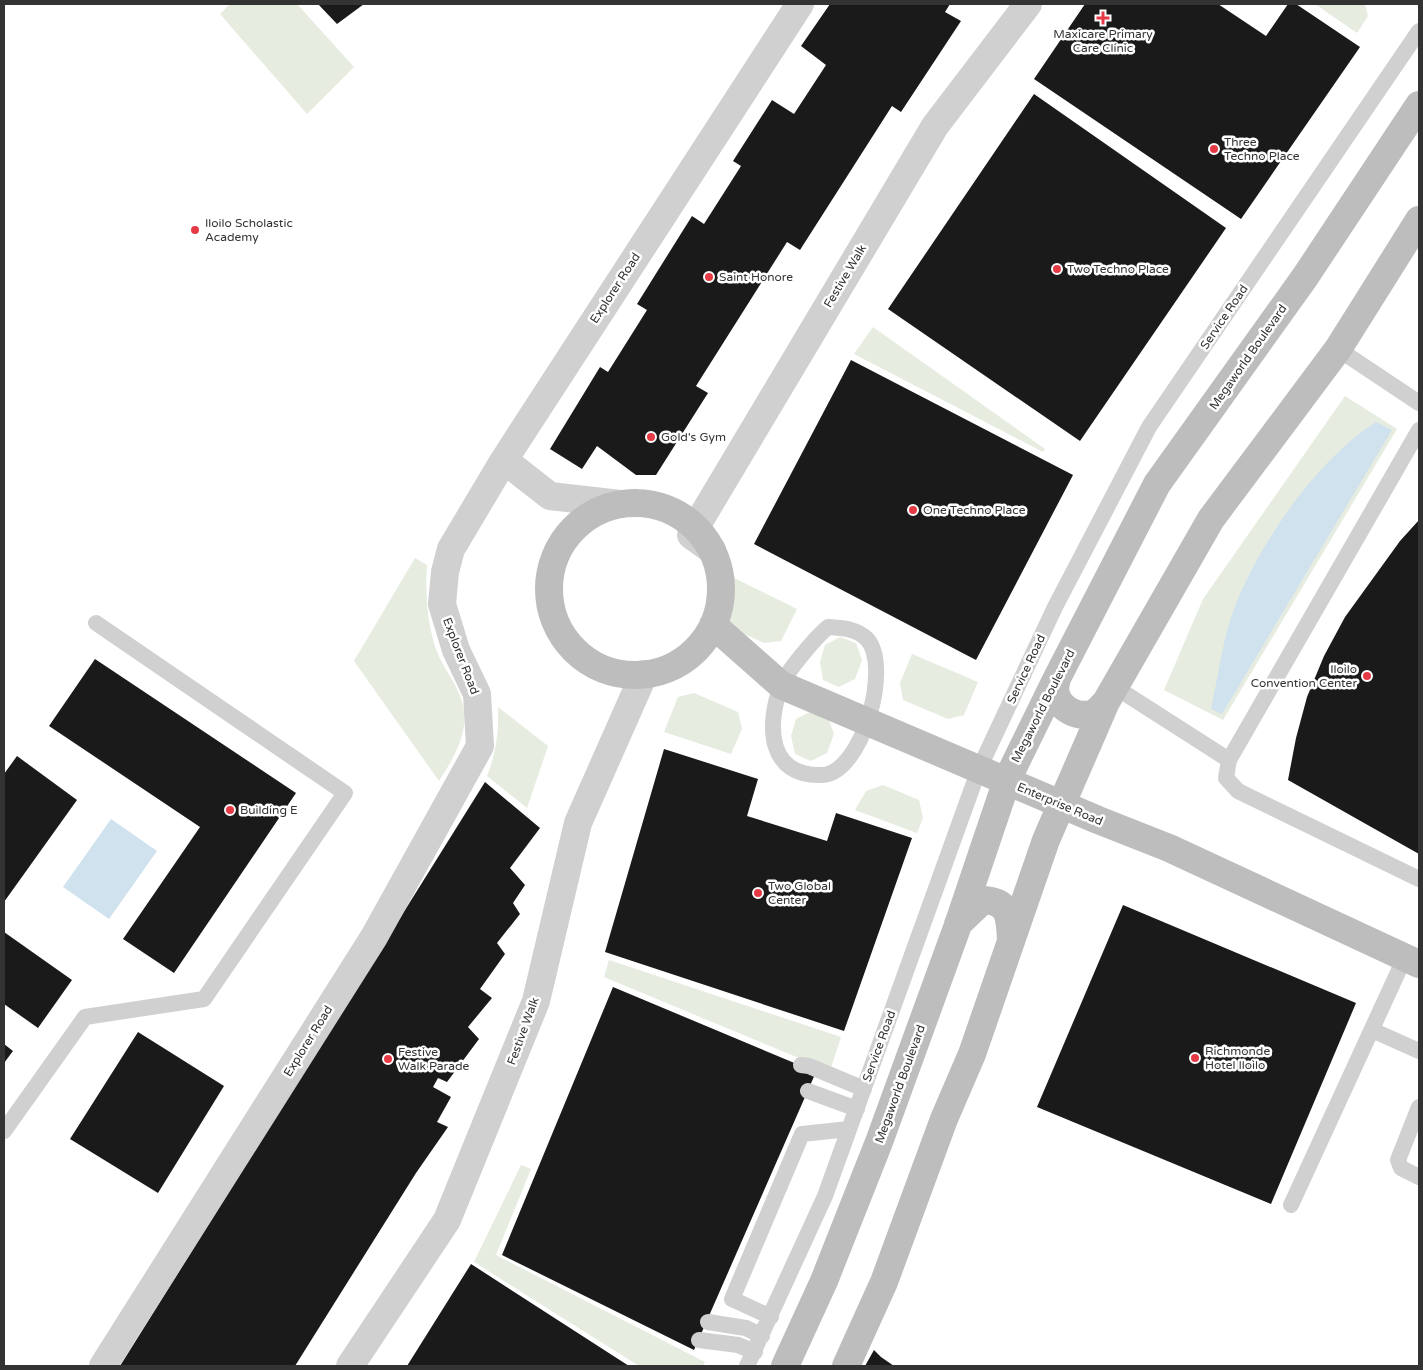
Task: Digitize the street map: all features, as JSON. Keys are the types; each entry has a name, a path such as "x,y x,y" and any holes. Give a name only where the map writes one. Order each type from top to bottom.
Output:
{"main road":[{"name":"Megaworld Boulevard","path":"785,1366 856,1203 958,925 1007,780 1057,678 1158,484 1305,277 1419,105"},
{"path":"850,1364 884,1282 944,1119 972,1054 1060,804 1111,695 1211,519 1407,254 1419,220"},
{"path":"620,504 647,504 673,512 696,528 712,550 720,576 720,603 713,625 696,649 672,669 644,674 622,674 596,666 575,651 558,630 549,605 548,579 555,553 571,530 593,513 620,504"},
{"name":"Enterprise Road","path":"713,625 781,685 1060,804 1169,848 1412,961"},
{"path":"1057,678 1055,692 1060,702 1069,712 1083,714 1094,712 1111,695"},
{"path":"958,925 983,900 995,900 1004,908 1010,919 1011,941"}],"street":[{"name":"Explorer Road","path":"103,1366 374,937 480,746 477,694 456,650 442,604 445,572 451,549 504,460 800,4"},
{"name":"Festive Walk","path":"712,550 690,535 934,126 1028,4"},
{"path":"504,460 550,496 620,504"},
{"name":"Festive Walk","path":"350,1366 447,1220 536,1001 578,823 644,674"}],"lane":[{"name":"Service Road","path":"751,1359 825,1196 979,769 1055,608 1149,427 1419,31"},
{"path":"1338,349 1419,403"},
{"path":"1419,430 1229,760 1226,778 1238,791 1419,879"},
{"path":"4,1131 85,1017 204,999 345,793 96,623"},
{"path":"828,627 850,628 867,640 875,657 875,682 869,722 847,761 830,775 810,776 791,768 779,757 774,744 773,727 781,685 810,643 828,627"},
{"path":"1111,695 1229,760"},
{"path":"1291,1205 1372,1030 1412,961"},
{"path":"1372,1030 1419,1051"},
{"path":"801,1066 809,1066 864,1089"},
{"path":"808,1091 857,1109"},
{"path":"1419,1108 1398,1160 1401,1168 1419,1177"},
{"path":"771,1317 732,1299 802,1134 849,1129"},
{"path":"708,1322 746,1328 762,1336"},
{"path":"699,1340 738,1345 751,1359"}],"shaded area":[{"path":"230,4 297,4 354,67 307,114 220,14"},
{"path":"1315,4 1365,4 1368,16 1357,33"},
{"path":"873,327 1045,449 1043,452 854,354"},
{"path":"1345,396 1397,429 1223,720 1164,690 1203,599"},
{"path":"415,558 427,565 426,587 431,631 439,658 458,690 463,708 463,730 460,741 451,762 439,781 354,661"},
{"path":"732,577 797,609 781,641 764,643 721,623 718,606"},
{"path":"840,637 856,643 862,660 855,679 839,687 823,680 820,662 825,645"},
{"path":"912,654 978,682 964,715 948,719 903,700 900,683"},
{"path":"694,693 738,712 742,729 731,754 664,732 678,697"},
{"path":"498,707 548,746 527,808 487,776 496,742"},
{"path":"812,711 828,717 834,734 827,753 811,761 795,754 791,736 796,719"},
{"path":"883,785 919,800 923,818 917,833 855,810 866,791"},
{"path":"609,960 841,1037 830,1071 604,977"},
{"path":"521,1165 531,1169 496,1255 705,1362 703,1366 639,1366 474,1262"}],"water":[{"path":"1376,422 1392,430 1222,714 1211,709 1232,614 1248,576 1262,551 1295,501 1314,478 1354,438"},
{"path":"111,819 157,851 109,919 63,887"}],"building":[{"path":"318,4 364,4 337,24"},
{"name":"Saint Honore","path":"830,4 950,4 945,12 961,21 901,112 892,106 800,250 787,242 696,386 708,393 656,475 636,475 597,446 582,469 550,449 600,367 608,372 647,310 637,304 692,216 704,224 741,166 733,161 772,100 794,114 826,65 801,46"},
{"name":"Three Techno Place","path":"1085,4 1218,4 1266,36 1288,4 1296,4 1360,47 1241,219 1034,79"},
{"name":"Two Techno Place","path":"1034,94 1226,228 1080,441 888,309"},
{"name":"One Techno Place","path":"851,360 1073,475 976,660 754,544"},
{"name":"Iloilo Convention Center","path":"1419,520 1419,854 1288,780 1296,738 1307,697 1324,656 1345,617 1400,541"},
{"name":"Building E","path":"95,659 296,793 174,973 123,939 200,827 49,726"},
{"name":"Two Global Center","path":"664,749 758,779 747,816 827,841 836,813 912,838 844,1031 605,952"},
{"path":"17,756 77,800 4,902 4,774"},
{"name":"Festive Walk Parade","path":"485,782 540,828 510,868 525,885 513,903 520,914 497,943 505,954 480,989 492,998 468,1027 479,1039 447,1082 438,1078 433,1087 451,1097 437,1122 448,1127 416,1173 295,1366 120,1366"},
{"name":"Richmonde Hotel Iloilo","path":"1123,905 1356,1003 1271,1204 1037,1107"},
{"path":"4,932 72,980 38,1028 4,1004"},
{"path":"613,987 816,1072 694,1350 502,1255"},
{"path":"138,1032 224,1086 158,1193 70,1139"},
{"path":"4,1044 13,1051 4,1063"},
{"path":"471,1264 629,1366 407,1366"},
{"path":"874,1350 881,1357 894,1366 865,1366"}],"place":[{"name":"Maxicare Primary Care Clinic","path":"1103,18"},
{"name":"Three Techno Place","path":"1214,149"},
{"name":"Iloilo Scholastic Academy","path":"195,230"},
{"name":"Two Techno Place","path":"1057,269"},
{"name":"Saint Honore","path":"709,277"},
{"name":"Gold's Gym","path":"651,437"},
{"name":"One Techno Place","path":"913,510"},
{"name":"Iloilo Convention Center","path":"1367,676"},
{"name":"Building E","path":"230,810"},
{"name":"Two Global Center","path":"758,893"},
{"name":"Richmonde Hotel Iloilo","path":"1195,1058"},
{"name":"Festive Walk Parade","path":"388,1059"}]}
